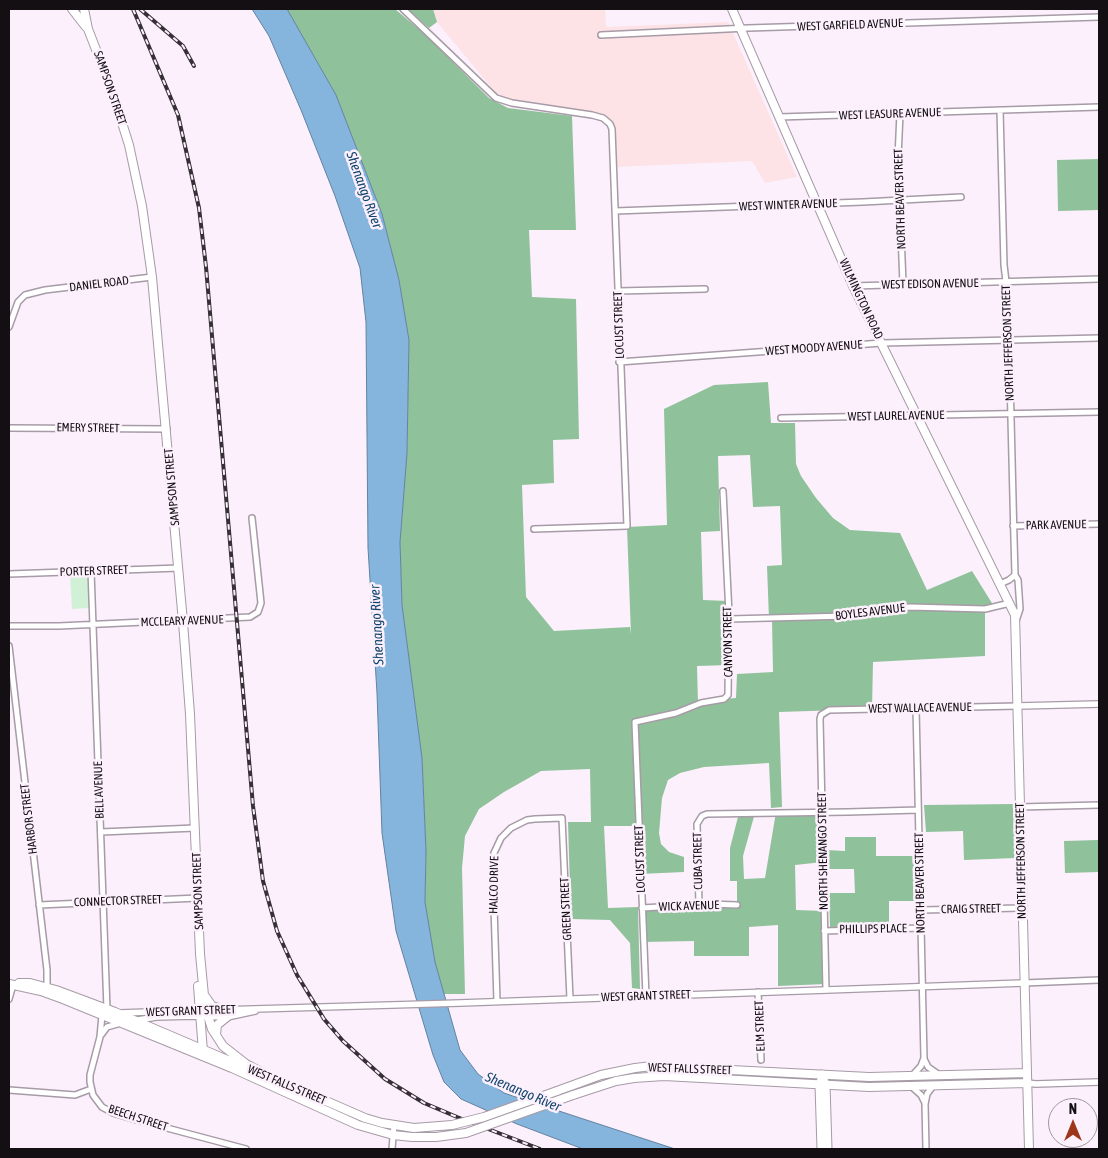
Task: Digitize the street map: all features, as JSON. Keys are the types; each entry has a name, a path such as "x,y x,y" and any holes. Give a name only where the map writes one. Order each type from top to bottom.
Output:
{"main road":[{"name":"SAMPSON STREET","path":"72,9 88,29"},
{"name":"SAMPSON STREET","path":"84,9 88,29 105,72 129,145 142,206 152,277 183,622 203,1013 223,1046 250,1067 265,1074"},
{"name":"WILMINGTON ROAD","path":"732,9 854,286 1010,603 1016,623"},
{"name":"NORTH JEFFERSON STREET","path":"1016,623 1029,1149"},
{"name":"SAMPSON STREET","path":"200,954 204,992 203,1053"},
{"path":"10,984 30,983 104,1012"},
{"path":"47,990 63,999 104,1012"},
{"path":"204,992 208,1003 222,1010"},
{"path":"63,999 110,1015 135,1020"},
{"name":"WEST FALLS STREET","path":"104,1012 115,1012 135,1020 343,1119 393,1135 424,1138 466,1133 616,1081 646,1077 664,1076 843,1086 1027,1083"},
{"name":"WEST FALLS STREET","path":"104,1012 122,1023 265,1074 365,1118 394,1125 426,1128 452,1125 484,1117 601,1075 626,1069 652,1066 869,1077 1027,1073"},
{"path":"216,1035 218,1025 226,1017"},
{"path":"821,1149 822,1074"},
{"path":"822,1085 826,1103 828,1149"},
{"path":"826,1103 833,1092 843,1086"}],"street":[{"name":"LOCUST STREET","path":"403,9 434,36 496,98 512,103 592,115 603,118 610,124 612,129 627,526 534,529"},
{"name":"WEST GARFIELD AVENUE","path":"601,35 740,28 1099,17"},
{"name":"WEST LEASURE AVENUE","path":"779,117 1099,107"},
{"name":"NORTH JEFFERSON STREET","path":"1000,110 1004,265 1009,340 1013,526 1015,575 1018,580 1020,609 1016,623"},
{"name":"NORTH BEAVER STREET","path":"900,113 898,138 902,284"},
{"name":"WEST WINTER AVENUE","path":"614,212 961,197"},
{"name":"DANIEL ROAD","path":"9,327 21,298 33,292 152,277"},
{"name":"WEST EDISON AVENUE","path":"854,286 1099,279"},
{"path":"618,291 704,289"},
{"name":"WEST MOODY AVENUE","path":"620,362 882,343 1099,338"},
{"name":"WEST LAUREL AVENUE","path":"781,418 1099,412"},
{"name":"EMERY STREET","path":"9,428 167,429"},
{"name":"CANYON STREET","path":"635,722 676,713 701,703 726,698 729,693 729,619 723,491"},
{"name":"MCCLEARY AVENUE","path":"9,626 183,622 250,617 258,612 261,602 252,518"},
{"name":"PARK AVENUE","path":"1013,526 1099,524"},
{"name":"PORTER STREET","path":"9,574 179,568"},
{"name":"BELL AVENUE","path":"91,571 101,832 104,1012 100,1037 90,1075 91,1089"},
{"path":"1000,584 1015,575"},
{"name":"BOYLES AVENUE","path":"729,619 847,616 878,610 910,607 990,609 1010,603"},
{"name":"HARBOR STREET","path":"9,646 47,990"},
{"path":"1018,706 1099,704"},
{"name":"WEST WALLACE AVENUE","path":"823,713 829,710 1018,706"},
{"name":"NORTH BEAVER STREET","path":"916,708 924,1058"},
{"name":"NORTH SHENANGO STREET","path":"823,713 820,719 826,990"},
{"name":"LOCUST STREET","path":"635,722 646,996"},
{"path":"1020,807 1099,805"},
{"path":"822,812 918,810"},
{"name":"CUBA STREET","path":"699,905 697,824 700,818 707,814 822,812"},
{"name":"GREEN STREET","path":"562,818 570,999"},
{"name":"HALCO DRIVE","path":"497,1002 494,853 501,838 519,823 535,819 562,818"},
{"path":"101,832 195,828"},
{"name":"CONNECTOR STREET","path":"39,905 198,898"},
{"name":"WICK AVENUE","path":"642,908 737,905"},
{"name":"CRAIG STREET","path":"921,910 1022,908"},
{"name":"PHILLIPS PLACE","path":"824,931 921,928"},
{"path":"1024,983 1099,980"},
{"name":"WEST GRANT STREET","path":"135,1020 222,1010 1024,983"},
{"path":"9,999 10,984"},
{"name":"ELM STREET","path":"758,992 761,1060"},
{"name":"WEST GRANT STREET","path":"115,1012 203,1013 226,1017 267,1009"},
{"path":"100,1037 107,1027 122,1023"},
{"path":"924,1058 929,1068 940,1075"},
{"path":"912,1076 921,1066 924,1058"},
{"path":"1027,1083 1099,1082"},
{"path":"911,1086 918,1092 925,1104"},
{"path":"926,1149 925,1104 927,1094 933,1086"},
{"path":"9,1090 75,1096 91,1089"},
{"name":"BEECH STREET","path":"91,1089 97,1101 113,1113 246,1149"},
{"path":"392,1149 394,1125"}],"shaded area":[{"path":"433,9 605,9 606,27 728,22 797,177 765,183 752,161 615,167 613,123 597,114 503,98 495,92 437,22"}],"green space":[{"path":"287,9 395,9 427,36 489,98 508,108 572,116 576,230 529,230 532,297 576,299 579,439 553,440 554,483 522,485 526,597 554,631 630,627 631,635 627,527 667,525 664,409 714,385 768,382 771,423 795,423 796,464 801,476 816,498 833,518 850,530 900,533 927,590 972,571 995,608 985,610 985,656 873,662 872,709 779,712 782,807 771,808 769,763 704,767 680,773 668,780 662,798 659,833 661,844 669,852 684,857 684,872 640,874 638,826 604,826 608,908 638,907 640,989 632,988 630,943 610,920 571,919 568,822 591,822 590,769 541,771 479,809 465,836 462,868 465,994 444,994 435,962 425,902 426,851 422,758 402,605 400,542 407,453 409,340 399,280 382,214 336,95","holes":["750,455 753,507 780,506 782,565 767,566 769,619 772,619 773,672 737,674 736,698 712,700 698,704 697,666 729,665 728,601 703,600 701,532 720,531 718,456"]},
{"path":"408,9 433,9 437,22 429,28"},
{"path":"1099,159 1099,210 1058,211 1057,160"},
{"path":"87,574 89,608 72,609 70,575"},
{"path":"1014,804 1015,858 964,860 963,831 926,832 924,805"},
{"path":"776,812 822,812 823,862 795,865 796,910 824,911 826,984 778,986 778,925 749,927 749,956 694,956 694,941 643,942 642,908 737,905 737,881 730,881 730,848 739,813 755,813 743,856 744,879 765,878"},
{"path":"1098,831 1099,872 1065,873 1064,841 1098,840"},
{"path":"845,837 876,837 876,856 915,856 916,901 889,901 889,926 830,927 829,893 855,893 854,869 827,869 827,850 845,851"}],"water":[{"name":"Shenango River","path":"252,9 287,9 336,95 382,214 399,280 409,340 407,453 400,542 402,605 422,758 426,851 425,902 435,962 460,1050 478,1074 504,1093 675,1149 583,1149 517,1124 461,1099 444,1082 433,1055 396,931 382,833 377,693 368,548 366,322 360,268 335,196 301,110 269,36"}],"railway":[{"path":"133,9 178,115 199,208 206,267 253,806 263,881 277,931 297,975 324,1019 343,1041 385,1079 424,1103 540,1149"},
{"path":"140,9 183,46 194,66"}]}
